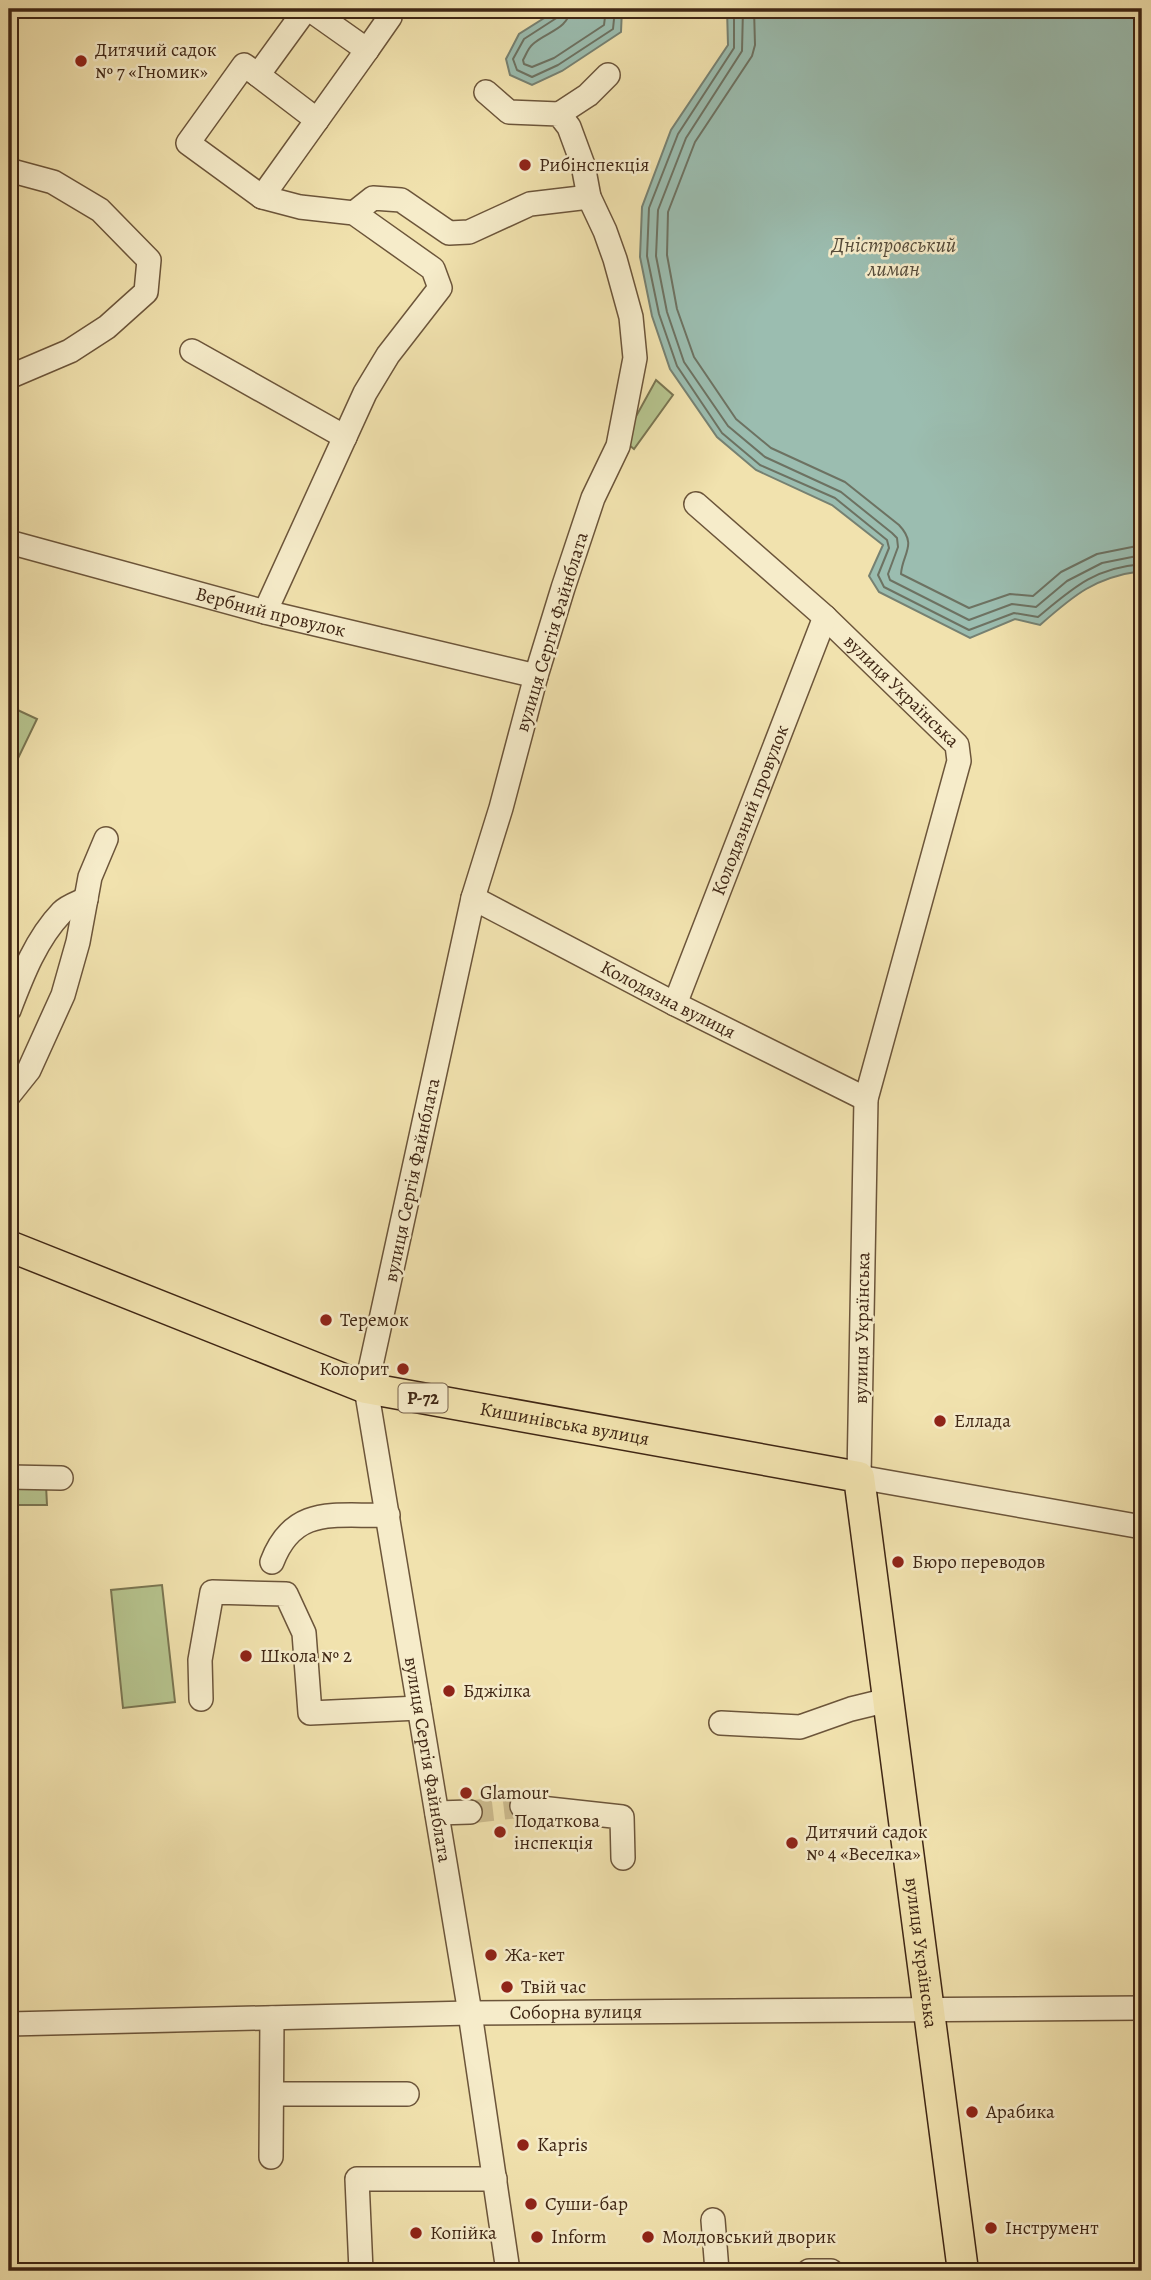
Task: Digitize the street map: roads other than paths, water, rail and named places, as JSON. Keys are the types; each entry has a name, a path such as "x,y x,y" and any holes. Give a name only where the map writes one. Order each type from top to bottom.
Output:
{"main road":[{"name":"Кишинівська вулиця","path":"9,1246 366,1388 859,1477"},
{"name":"вулиця Українська","path":"859,1477 963,2271"}],"street":[{"path":"258,75 307,9 367,50"},
{"path":"262,197 390,17"},
{"path":"265,612 365,393 388,355 440,288 433,269 354,213 300,207 262,197 188,143 244,65 317,120"},
{"path":"486,92 509,112 559,114 588,94 608,75"},
{"name":"вулиця Сергія Файнблата","path":"508,2271 470,2013 366,1388 473,898 501,808 536,676 593,498 618,446 635,358 632,317 605,230 589,197 583,165 569,127 559,114"},
{"path":"9,177 16,172 53,182 100,210 149,260 146,292 107,327 70,351 9,377"},
{"path":"354,213 373,198 401,200 449,233 469,232 530,205 589,197"},
{"path":"433,269 449,233"},
{"path":"192,351 345,437"},
{"name":"вулиця Українська","path":"696,504 825,617 957,745 959,761 866,1099 859,1477"},
{"name":"Вербний провулок","path":"9,542 265,612 536,676"},
{"name":"Колодязний провулок","path":"675,1004 825,617"},
{"path":"9,1095 29,1070 63,996 78,942 90,877 106,839"},
{"name":"Колодязна вулиця","path":"473,898 675,1004 866,1099"},
{"path":"9,1010 23,972 44,937 63,910 86,899"},
{"path":"9,1476 61,1478"},
{"name":"Кишинівська вулиця","path":"859,1477 1142,1527"},
{"path":"272,1562 278,1546 304,1520 328,1516 388,1515"},
{"path":"201,1699 200,1660 212,1592 286,1594 304,1633 310,1713 419,1708"},
{"path":"721,1723 800,1727 851,1709 888,1700"},
{"path":"522,1806 622,1817 623,1858"},
{"path":"437,1813 471,1812"},
{"name":"Соборна вулиця","path":"9,2024 470,2013 1142,2008"},
{"path":"271,2157 272,2018"},
{"path":"272,2094 407,2094"},
{"path":"361,2271 357,2179 495,2179"},
{"path":"713,2220 717,2271"},
{"path":"809,2271 831,2271"}],"water":[{"path":"622,9 621,32 562,71 532,85 510,75 506,59 519,34 557,10"},
{"name":"Дністровський лиман","path":"727,9 1142,9 1142,571 1111,578 1086,589 1040,625 1015,619 970,638 879,592 869,576 883,545 832,505 756,470 717,437 670,369 652,316 640,257 642,207 671,130 728,45"}],"tunnel":[{"path":"470,1812 522,1806"}],"place":[{"name":"Дитячий садок № 7 «Гномик»","path":"81,61"},
{"name":"Рибінспекція","path":"525,165"},
{"name":"Теремок","path":"326,1320"},
{"name":"Колорит","path":"403,1369"},
{"name":"Еллада","path":"940,1421"},
{"name":"Бюро переводов","path":"898,1562"},
{"name":"Школа № 2","path":"246,1656"},
{"name":"Бджілка","path":"449,1691"},
{"name":"Glamour","path":"466,1793"},
{"name":"Податкова інспекція","path":"500,1832"},
{"name":"Дитячий садок № 4 «Веселка»","path":"792,1843"},
{"name":"Жа-кет","path":"491,1955"},
{"name":"Твій час","path":"507,1987"},
{"name":"Арабика","path":"972,2112"},
{"name":"Kapris","path":"523,2145"},
{"name":"Суши-бар","path":"531,2204"},
{"name":"Інструмент","path":"991,2228"},
{"name":"Копійка","path":"416,2233"},
{"name":"Inform","path":"537,2237"},
{"name":"Молдовський дворик","path":"648,2237"}]}
